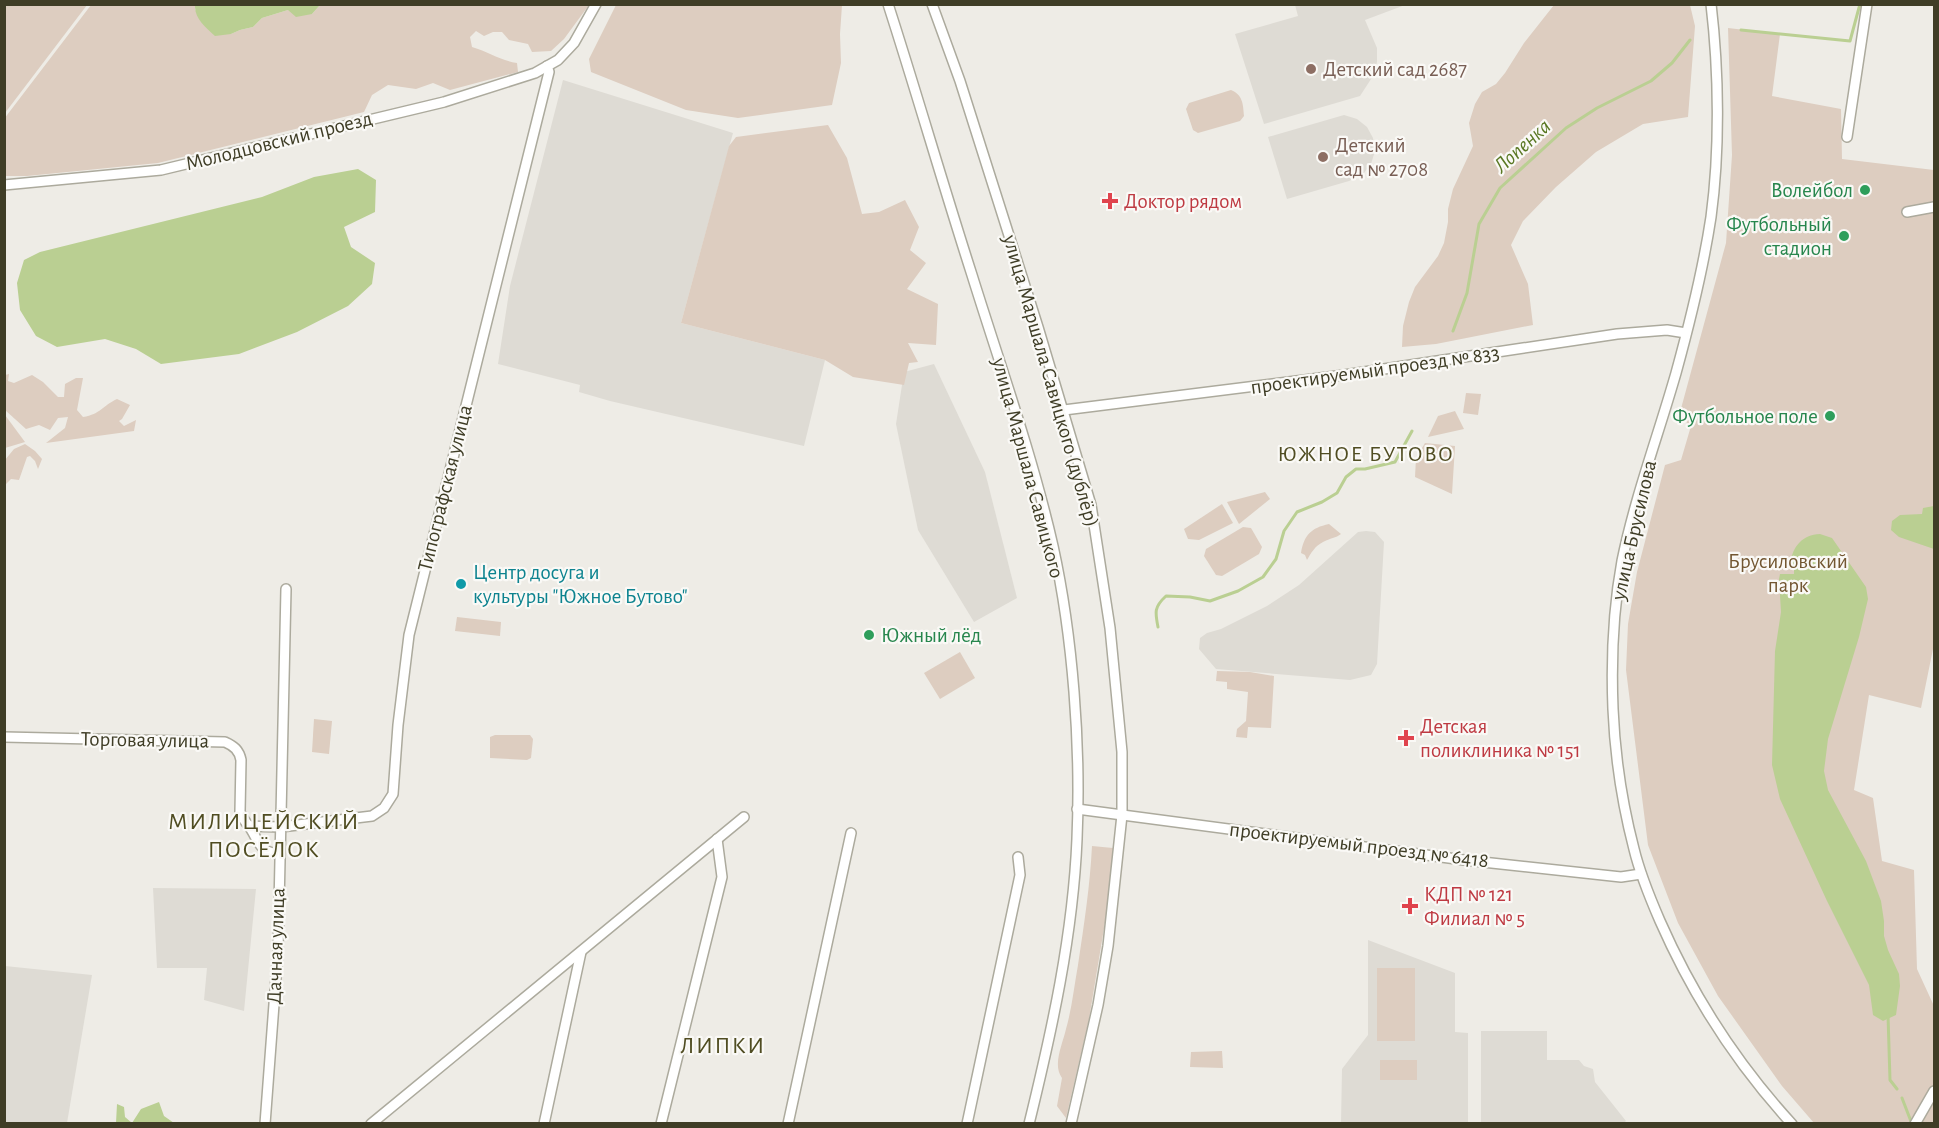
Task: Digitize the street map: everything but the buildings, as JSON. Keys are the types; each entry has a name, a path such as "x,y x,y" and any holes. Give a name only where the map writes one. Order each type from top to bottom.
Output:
{"street":[{"name":"Молодцовский проезд","path":"4,186 160,170 444,102 535,73 558,60 574,43 596,4"},
{"name":"улица Маршала Савицкого (дублёр)","path":"932,4 960,81 1064,410 1091,506 1110,628 1122,761 1122,815 1108,946 1098,1005 1071,1124"},
{"name":"улица Брусилова","path":"1711,4 1718,99 1711,217 1686,333 1633,514 1616,599 1612,680 1617,759 1628,825 1641,874 1674,952 1702,1006 1721,1035 1792,1124"},
{"path":"1847,137 1867,4"},
{"name":"улица Маршала Савицкого","path":"891,5 971,275 1027,447 1053,546 1069,645 1074,701 1077,809 1073,888 1066,952 1045,1060 1029,1124"},
{"name":"Типографская улица","path":"281,827 372,816 384,808 393,794 398,725 409,635 521,189 549,72 548,66"},
{"path":"1907,212 1935,207"},
{"name":"проектируемый проезд № 833","path":"1064,410 1334,376 1617,334 1666,330 1686,333"},
{"name":"Дачная улица","path":"265,1124 278,951 286,589"},
{"name":"Торговая улица","path":"4,737 225,742 240,753 240,812 242,818 250,826 256,841 264,849 273,854 280,854"},
{"name":"проектируемый проезд № 6418","path":"1077,809 1464,860 1621,878 1641,874"},
{"path":"371,1124 744,817"},
{"path":"250,826 281,827"},
{"path":"788,1124 850,833"},
{"path":"661,1124 722,877 717,839"},
{"path":"967,1124 1020,875 1018,857"},
{"path":"544,1124 581,952"},
{"path":"1915,1124 1935,1091"}],"shaded area":[{"path":"195,4 320,5 312,14 296,17 288,10 262,18 253,27 215,36 199,18"},
{"name":"Детский сад 2687","path":"1295,5 1405,5 1365,20 1377,48 1377,62 1373,76 1360,96 1264,124 1235,34 1298,16"},
{"path":"563,80 733,133 681,323 825,360 804,446 610,401 579,392 580,385 498,364 510,286"},
{"name":"Детский сад № 2708","path":"1344,115 1357,119 1367,127 1373,138 1375,151 1371,164 1363,174 1349,181 1287,199 1268,137"},
{"path":"358,169 376,180 375,212 344,227 351,247 375,263 372,284 348,306 297,332 239,354 161,364 136,349 105,339 57,347 36,336 20,310 17,283 24,260 40,252 262,197 314,177"},
{"path":"934,364 985,472 1017,598 974,622 918,530 896,424 904,372"},
{"path":"1934,506 1934,549 1899,537 1891,530 1892,521 1900,515 1922,514 1923,508"},
{"path":"1358,532 1375,532 1384,542 1377,664 1371,675 1350,680 1216,669 1199,649 1200,638 1207,633 1221,629 1267,606 1299,585"},
{"path":"1820,534 1832,538 1866,587 1868,599 1828,739 1824,771 1828,790 1866,861 1881,901 1884,936 1899,974 1900,986 1896,1015 1883,1021 1873,1015 1869,985 1780,799 1772,765 1775,651 1781,612 1780,574 1794,574 1794,568 1790,564 1796,547 1803,539"},
{"path":"153,888 256,889 244,1011 204,1000 207,968 157,968"},
{"path":"1368,940 1455,973 1455,1032 1468,1033 1468,1123 1341,1124 1342,1069 1368,1035"},
{"path":"5,966 92,975 67,1123 5,1123"},
{"path":"1481,1031 1547,1031 1547,1060 1579,1060 1584,1066 1593,1069 1595,1082 1626,1121 1623,1124 1481,1123"},
{"path":"159,1102 164,1116 174,1123 132,1123 141,1109"},
{"path":"117,1104 124,1107 125,1117 132,1123 116,1123"}],"green space":[{"path":"4,5 87,5 5,113"},
{"path":"91,5 195,5 195,10 231,34 253,27 262,18 288,10 312,14 320,5 589,5 564,39 551,51 532,52 528,44 509,40 502,32 493,32 484,36 476,31 470,37 472,47 517,63 518,72 450,90 433,83 416,89 388,85 372,95 364,112 158,163 27,176 5,176 4,119"},
{"path":"616,5 842,5 841,63 832,105 738,118 686,110 591,72 589,59"},
{"path":"1554,5 1690,5 1695,26 1688,117 1643,124 1596,152 1556,187 1523,221 1511,245 1528,284 1533,325 1436,344 1402,347 1403,326 1415,287 1438,256 1444,243 1453,189 1473,146 1469,123 1475,104 1482,92 1496,84 1505,73 1524,43"},
{"name":"Брусиловский парк","path":"1728,28 1780,34 1772,96 1841,109 1842,159 1934,170 1934,644 1921,708 1869,695 1854,790 1873,798 1882,861 1914,870 1917,969 1934,1006 1934,1123 1814,1123 1782,1086 1718,996 1678,923 1648,845 1626,670 1628,624 1637,572 1665,465 1681,460 1691,426 1679,416 1726,243 1732,155"},
{"path":"1231,90 1242,100 1244,116 1240,121 1198,133 1193,130 1186,109 1189,103"},
{"path":"828,125 847,158 862,214 879,212 905,200 919,227 910,250 926,263 907,289 938,304 936,345 908,343 918,362 909,363 904,385 853,377 825,360 681,323 729,146 736,137"},
{"path":"9,374 8,381 14,383 32,375 58,397 64,397 65,384 76,378 83,378 77,410 83,417 98,412 117,399 130,405 119,421 124,426 136,420 134,431 46,443 65,428 68,417 58,418 50,430 39,425 26,429 5,410 5,375"},
{"path":"1466,393 1481,394 1478,415 1463,413"},
{"path":"1455,411 1464,429 1428,437 1438,416"},
{"path":"5,415 25,442 5,448"},
{"path":"1425,443 1455,446 1452,494 1415,477 1416,458"},
{"path":"25,444 42,459 38,469 35,461 30,456 27,457 19,480 11,479 5,485 5,460 14,449"},
{"path":"1265,492 1270,499 1239,524 1227,502"},
{"path":"1222,504 1233,523 1199,540 1188,539 1184,529"},
{"path":"1329,524 1341,534 1318,546 1307,560 1301,553 1306,537 1313,530"},
{"path":"1243,527 1251,528 1262,547 1259,554 1222,576 1216,575 1204,556 1206,549"},
{"path":"457,617 501,622 500,636 455,631"},
{"path":"960,652 975,678 940,699 924,673"},
{"path":"1217,671 1250,672 1274,676 1271,728 1248,727 1247,738 1236,737 1237,729 1246,721 1248,692 1227,689 1227,682 1216,681"},
{"path":"314,719 332,721 329,754 312,752"},
{"path":"530,735 533,739 531,758 527,760 490,758 490,737"},
{"path":"1092,846 1113,848 1109,898 1089,1019 1066,1118 1057,1106 1062,1078 1059,1073 1058,1060 1070,1013 1078,965"},
{"path":"1377,968 1415,968 1415,1041 1377,1041"},
{"path":"1222,1051 1223,1068 1190,1067 1191,1052"},
{"path":"1380,1060 1417,1060 1417,1080 1380,1080"}],"waterway":[{"name":"Лопенка","path":"1741,30 1850,41 1860,4"},
{"name":"Лопенка","path":"1453,331 1467,293 1479,224 1500,188 1566,128 1597,108 1651,81 1672,63 1690,40"},
{"name":"Лопенка","path":"1158,627 1156,610 1166,596 1210,601 1238,591 1263,577 1276,559 1284,531 1297,512 1337,493 1346,477 1356,469 1395,462 1412,431"},
{"path":"1888,1015 1890,1080 1897,1089"},
{"path":"1902,1098 1912,1124"}],"place":[{"name":"Детский сад 2687","path":"1311,69"},
{"name":"Детский сад № 2708","path":"1323,157"},
{"name":"Волейбол","path":"1865,190"},
{"name":"Доктор рядом","path":"1110,201"},
{"name":"Футбольный стадион","path":"1844,236"},
{"name":"Футбольное поле","path":"1830,416"},
{"name":"Центр досуга и культуры \"Южное Бутово\"","path":"461,584"},
{"name":"Южный лёд","path":"869,635"},
{"name":"Детская поликлиника № 151","path":"1406,738"},
{"name":"КДП № 121 Филиал № 5","path":"1410,906"}],"district":[{"name":"ЮЖНОЕ БУТОВО","path":"1366,454"},
{"name":"МИЛИЦЕЙСКИЙ ПОСЁЛОК","path":"264,836"},
{"name":"ЛИПКИ","path":"723,1046"}]}
